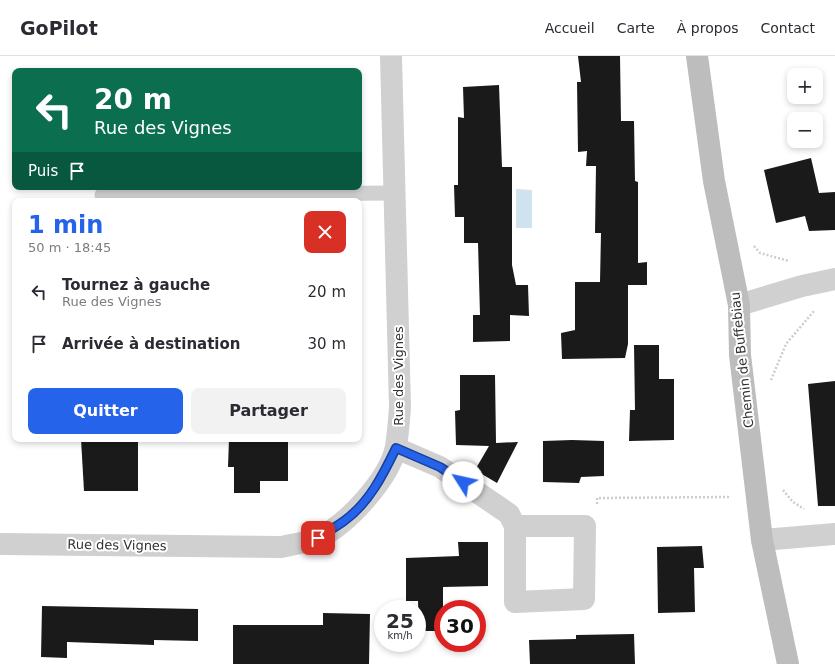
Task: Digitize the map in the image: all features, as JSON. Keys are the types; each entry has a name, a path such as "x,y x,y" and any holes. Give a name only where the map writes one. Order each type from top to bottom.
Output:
{"street":[{"name":"Rue des Vignes","path":"0,544 282,547 318,538 345,521 364,502 384,475 396,448 400,407 391,56"},
{"name":"Chemin de Buffebiau","path":"697,56 714,181 739,304 740,355 762,540 788,664"},
{"path":"739,304 802,286 835,279"},
{"path":"396,448 440,467 509,514 515,526 515,602 584,599 585,526 515,526"},
{"path":"762,540 835,534"}],"lane":[{"path":"102,195 394,193"}],"path":[{"path":"751,242 760,253 796,264"},
{"path":"770,386 771,379 786,344 814,311 815,305"},
{"path":"781,488 793,502 809,512"},
{"path":"585,526 597,525 597,498 727,497 756,494"}],"water":[{"path":"516,189 532,190 532,228 516,228"}],"building":[{"path":"578,56 620,56 621,121 634,121 635,181 638,182 638,263 647,262 647,285 628,285 628,344 625,358 562,359 561,333 575,330 575,282 600,282 601,233 595,233 596,166 586,166 587,151 578,152 577,82 581,82"},
{"path":"499,85 502,167 512,167 512,265 516,285 528,285 529,316 510,315 510,341 473,342 473,315 480,315 478,243 464,243 464,217 455,217 454,185 458,185 458,117 464,118 463,87"},
{"path":"811,158 819,193 835,192 835,230 809,231 805,216 776,223 764,170"},
{"path":"634,345 659,345 659,379 674,379 674,440 629,441 630,410 635,410"},
{"path":"460,375 495,375 496,443 518,442 497,483 475,470 489,446 456,445 455,411 460,410"},
{"path":"835,381 835,506 818,506 808,384"},
{"path":"543,441 604,441 604,476 581,477 579,483 543,482"},
{"path":"81,442 138,442 138,491 84,491"},
{"path":"229,442 288,442 288,481 260,481 260,493 234,493 234,467 228,467"},
{"path":"458,542 488,542 488,586 443,587 443,600 434,600 434,631 426,631 426,600 406,600 406,558 459,556"},
{"path":"702,546 704,568 694,568 695,612 658,613 657,547"},
{"path":"42,606 198,609 198,641 154,640 154,645 67,642 67,658 41,657"},
{"path":"323,613 370,614 369,664 233,664 233,625 323,625"},
{"path":"634,634 635,664 530,664 529,640 576,639 576,635"}],"route":[{"path":"318,538 345,521 364,502 384,475 396,448 440,467 463,482"}]}
